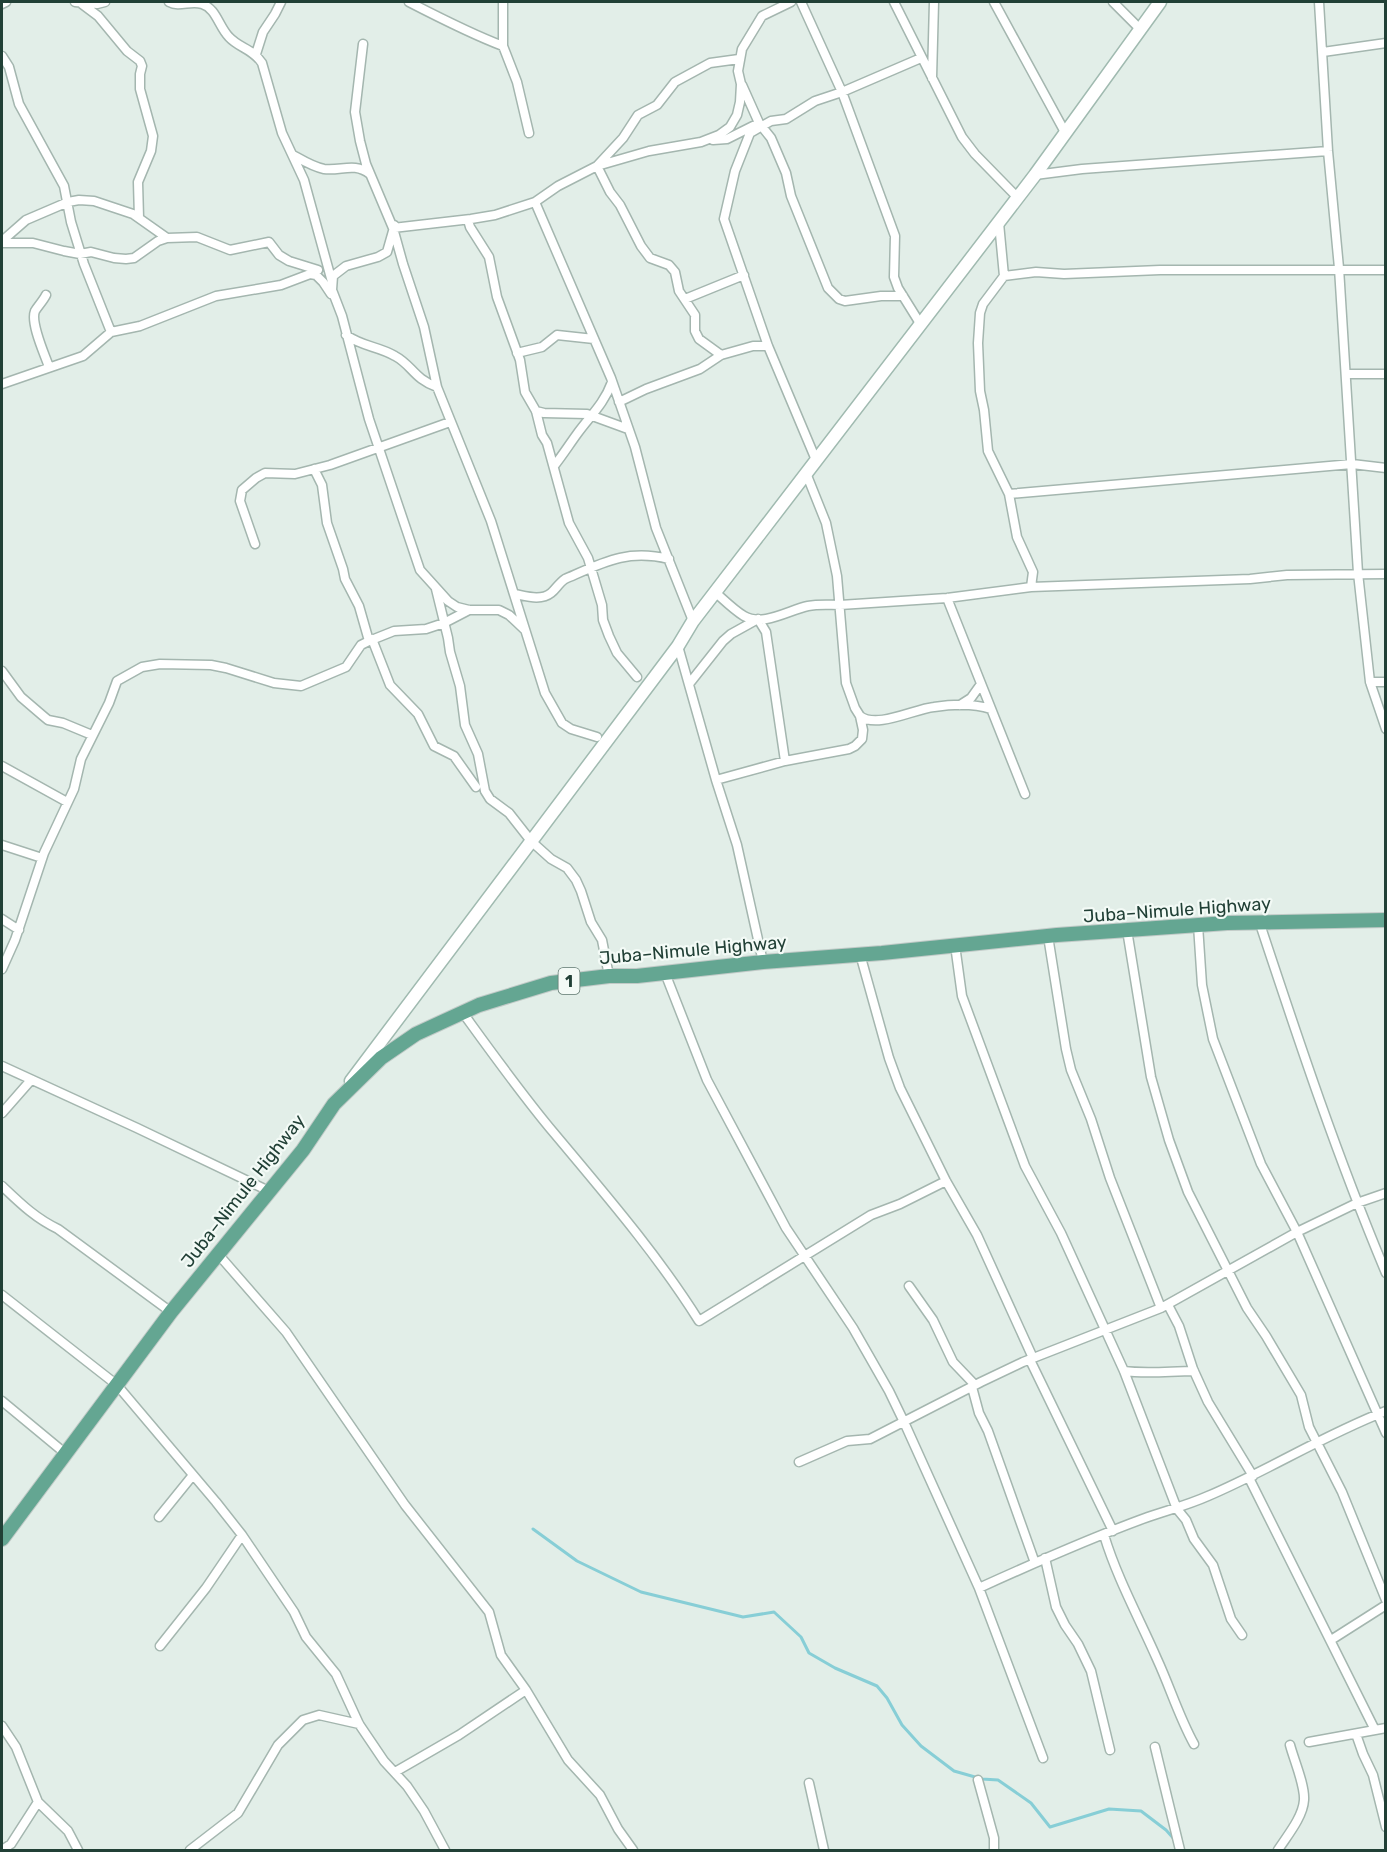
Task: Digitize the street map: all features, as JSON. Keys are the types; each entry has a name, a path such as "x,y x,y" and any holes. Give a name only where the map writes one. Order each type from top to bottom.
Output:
{"main road":[{"path":"334,1104 678,646 693,621 1066,134 1160,2"},
{"name":"Juba–Nimule Highway","path":"2,1539 171,1312 303,1150 334,1104 381,1058 416,1034 479,1005 551,983 609,976 636,976 763,962 1127,930 1242,922 1260,924 1268,921 1386,920"}],"street":[{"path":"2,4 6,2"},
{"path":"79,3 105,2"},
{"path":"169,2 175,5 191,2 207,7 227,35 256,54 262,63 282,133 304,180 335,299 379,448 420,570 448,601 457,607 469,610 499,610 509,615 525,630"},
{"path":"256,54 263,32 276,14 281,2"},
{"path":"409,2 480,38 504,46"},
{"path":"503,2 504,46 517,82 529,133"},
{"path":"791,2 762,16 742,49 738,71 741,84 760,124 771,138 786,173 791,196 818,265 833,294 845,301 881,296 903,296"},
{"path":"801,2 842,92 895,236 894,277 921,325"},
{"path":"894,2 966,142 1018,198"},
{"path":"932,78 934,2"},
{"path":"994,2 1066,134"},
{"path":"1113,2 1140,29"},
{"path":"1319,2 1328,151 1339,268 1358,573 1370,682 1386,729"},
{"path":"79,3 98,16 127,51 140,61 142,66 140,90 153,136 151,152 138,182 139,218"},
{"path":"1323,52 1386,43"},
{"path":"363,45 355,112 360,141 370,174 394,226 403,264 424,327 437,387 491,520 545,693 562,723 571,729 597,737"},
{"path":"2,56 9,67 19,104 64,186 80,254 111,332"},
{"path":"394,226 468,220 495,215 535,202 558,186 597,166 665,147 727,139 760,124 786,119 815,101 842,92 921,58"},
{"path":"597,166 623,138 636,118 657,105 675,82 710,63 739,59"},
{"path":"710,140 730,127 737,115 741,84"},
{"path":"760,124 750,133 735,171 724,219 768,345 816,460"},
{"path":"1035,175 1093,168 1328,151"},
{"path":"293,155 317,167 362,168 370,174"},
{"path":"597,166 610,192 620,205 635,238 650,258 672,268 679,291 695,315 695,331 699,339 722,355"},
{"path":"2,242 26,220 79,200 94,201 133,214 152,230 167,238"},
{"path":"535,202 612,382 656,528 693,621"},
{"path":"468,220 489,258 497,297 520,360 525,392 536,411 540,430 548,443 568,523 588,558 609,636 617,652 637,677"},
{"path":"999,223 1004,276 983,304 979,320 980,391 988,451 1009,494 1017,537 1033,573 1031,587"},
{"path":"2,384 83,356 111,332 140,326 216,296 281,285 327,266 346,266 383,255 387,252 394,226"},
{"path":"2,242 33,243 80,254 91,252 114,258 134,258 158,241 167,238 197,237 230,250 269,242 279,255 314,272 335,299"},
{"path":"383,255 392,257 403,264"},
{"path":"332,282 333,276 346,266"},
{"path":"1004,276 1036,272 1064,274 1160,270 1339,268 1386,270"},
{"path":"685,299 744,275"},
{"path":"46,296 35,310 34,316 38,337 49,368"},
{"path":"346,335 363,345 396,356 420,379 437,387"},
{"path":"517,352 542,347 557,335 594,339"},
{"path":"619,402 662,382 700,369 722,355 753,346 768,345"},
{"path":"1346,374 1386,374"},
{"path":"554,466 607,395 612,382"},
{"path":"536,411 592,416 628,429"},
{"path":"255,544 240,501 242,490 256,478 265,474 295,474 314,469 450,422"},
{"path":"1009,494 1352,464 1386,468"},
{"path":"314,469 322,485 327,523 344,569 345,579 359,606 370,640 390,685 418,714 434,746 454,756 476,787"},
{"path":"806,473 826,523 837,576 846,683 860,716 862,739"},
{"path":"515,594 532,597 544,596 551,593 559,583 566,579 623,556 642,554 669,560"},
{"path":"689,684 731,634 759,619 824,604 947,598 1031,587 1250,579 1287,575 1386,574"},
{"path":"436,587 460,686 465,725 478,754 485,791 509,813 531,841 551,860 567,868 576,880 591,922 602,940 609,976"},
{"path":"715,592 744,616 759,619"},
{"path":"947,598 1025,794"},
{"path":"2,969 18,930 42,858 74,789 81,759 117,681 142,667 160,664 211,665 274,683 301,686 346,667 361,645 370,640 394,631 426,629 469,610"},
{"path":"759,619 766,632 785,761"},
{"path":"678,646 716,780 738,845 763,962"},
{"path":"2,670 21,697 48,720 63,723 92,735"},
{"path":"1370,682 1386,682"},
{"path":"960,705 971,698 981,684"},
{"path":"860,716 872,721 927,708 960,705 991,709"},
{"path":"716,780 785,761 849,749 885,719"},
{"path":"2,766 68,802"},
{"path":"2,845 42,858"},
{"path":"2,920 18,930"},
{"path":"1260,924 1309,1073 1356,1203 1386,1274"},
{"path":"1198,925 1202,986 1214,1039 1261,1164 1297,1232 1381,1413 1386,1433"},
{"path":"1127,930 1151,1077 1169,1140 1188,1192 1247,1308 1301,1395 1306,1418 1342,1492 1386,1600"},
{"path":"1048,936 1071,1070 1091,1119 1110,1178 1164,1306 1179,1326 1194,1371 1208,1402 1251,1477 1375,1730"},
{"path":"955,945 962,996 1025,1166 1061,1233 1124,1371 1177,1509 1186,1520 1194,1539 1213,1565 1231,1618 1242,1635"},
{"path":"860,954 889,1058 900,1088 946,1180 977,1235 1108,1533 1140,1624 1194,1744"},
{"path":"665,973 707,1080 786,1228 853,1328 904,1422 979,1588 1043,1758"},
{"path":"463,1013 553,1131 641,1237 680,1290 699,1321 871,1215 900,1204 946,1180"},
{"path":"2,1066 271,1192"},
{"path":"2,1113 31,1080"},
{"path":"2,1186 24,1209 42,1222 58,1229 171,1312"},
{"path":"800,1461 847,1441 870,1438 1031,1359 1164,1306 1297,1232 1356,1203 1386,1193"},
{"path":"218,1254 286,1332 405,1505 489,1612 501,1654 526,1690 568,1760 600,1795 633,1851"},
{"path":"909,1286 933,1320 953,1362 973,1386 979,1413 988,1431 1035,1563"},
{"path":"2,1297 117,1385 242,1535 294,1612 306,1637 336,1674 359,1724 384,1761 424,1811 445,1851"},
{"path":"1124,1371 1142,1373 1162,1370 1194,1371"},
{"path":"2,1401 66,1454"},
{"path":"979,1588 1045,1558 1149,1517 1177,1509 1251,1477 1316,1442 1381,1413"},
{"path":"159,1517 193,1475"},
{"path":"160,1646 206,1588 242,1535"},
{"path":"1045,1558 1056,1607 1078,1644 1090,1671 1110,1750"},
{"path":"1331,1640 1386,1605"},
{"path":"395,1772 459,1735 526,1690"},
{"path":"190,1851 238,1813 278,1745 303,1720 319,1715 359,1724"},
{"path":"2,1726 16,1747 38,1802 60,1822 75,1842 78,1851"},
{"path":"1309,1742 1386,1728"},
{"path":"1356,1734 1362,1754 1373,1775 1386,1827"},
{"path":"1278,1851 1300,1812 1304,1800 1290,1745"},
{"path":"1155,1747 1180,1851"},
{"path":"978,1780 994,1838 994,1851"},
{"path":"809,1783 824,1851"},
{"path":"2,1851 10,1844 38,1802"}],"waterway":[{"path":"533,1529 577,1561 641,1592 743,1617 774,1612 801,1637 809,1653 835,1668 877,1686 887,1698 902,1725 921,1746 954,1771 982,1779 998,1780 1031,1803 1050,1827 1109,1809 1141,1811 1174,1839"}]}
